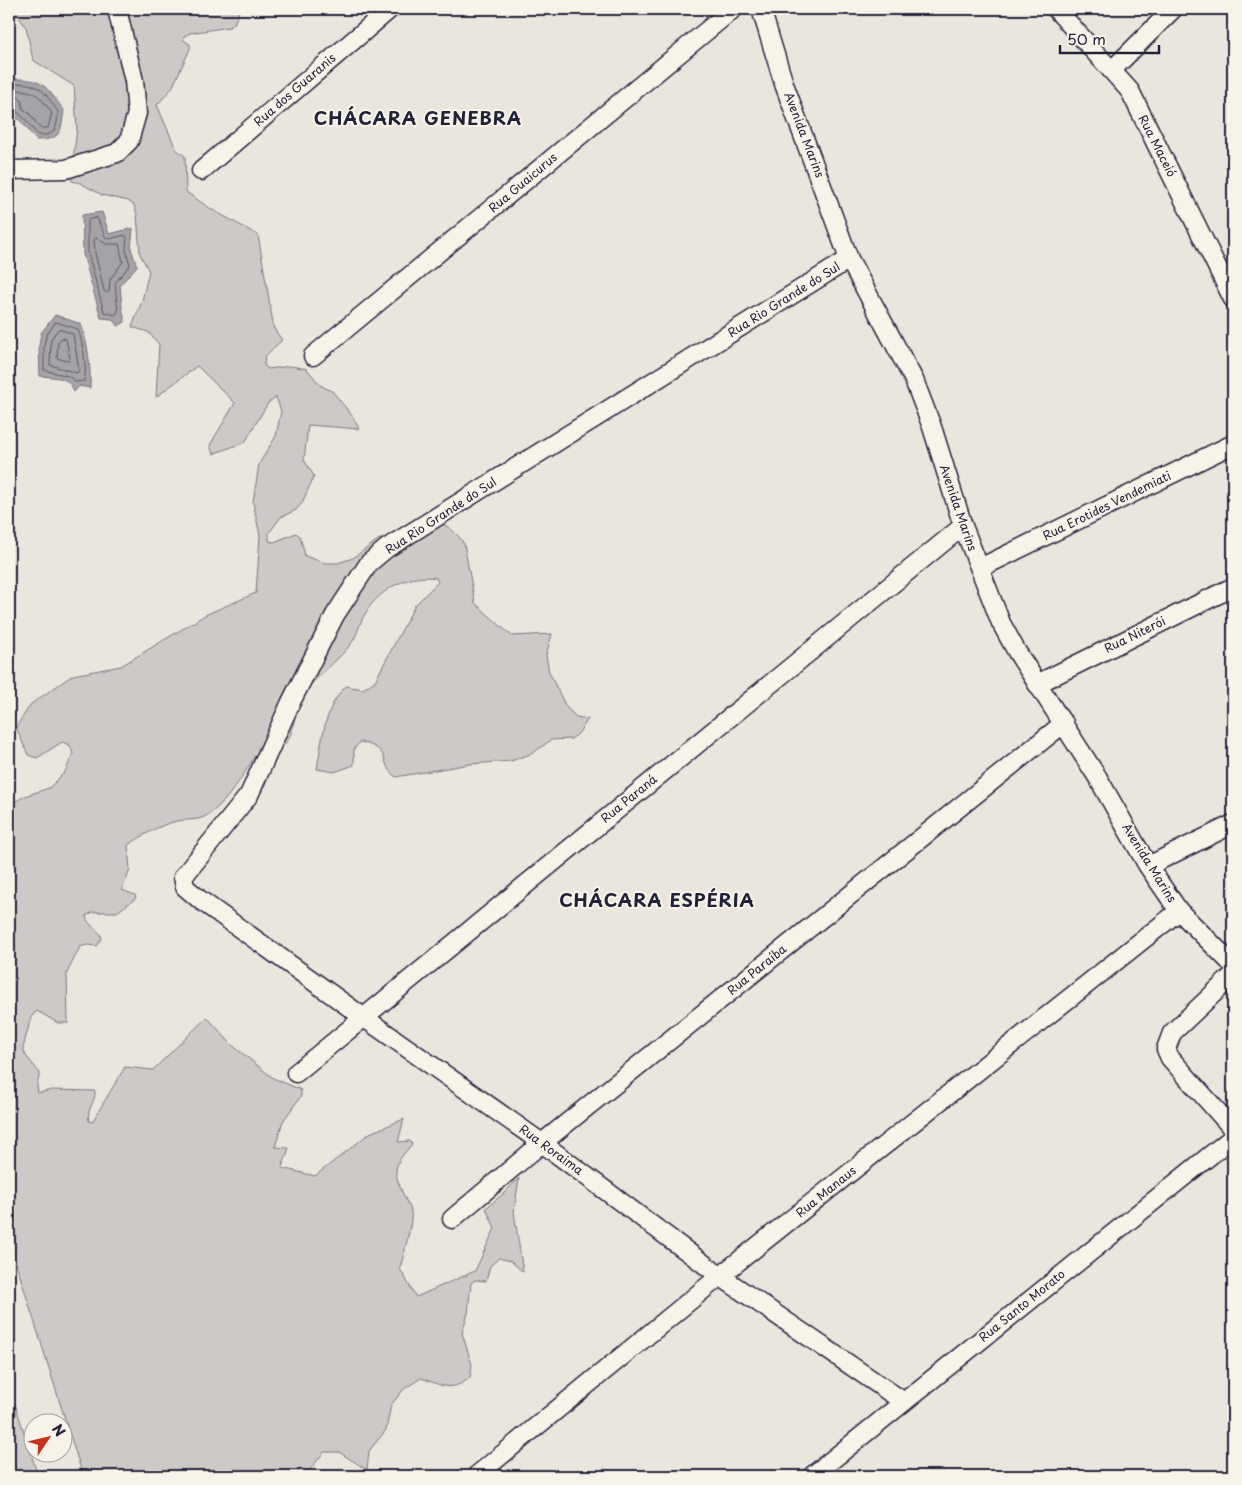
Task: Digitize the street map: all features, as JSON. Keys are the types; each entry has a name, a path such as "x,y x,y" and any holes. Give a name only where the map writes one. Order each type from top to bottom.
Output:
{"street":[{"path":"9,170 66,169 117,153 129,142 137,113 134,81 117,9"},
{"name":"Rua dos Guaranis","path":"201,171 390,9"},
{"name":"Rua Guaicurus","path":"313,356 733,9"},
{"name":"Avenida Marins","path":"761,9 784,84 848,259 914,380 932,427 963,526 1001,623 1037,684 1098,778 1148,866 1179,911 1233,966"},
{"name":"Rua Maceió","path":"1056,9 1130,91 1233,299"},
{"path":"1112,70 1172,9"},
{"name":"Rua Rio Grande do Sul","path":"199,899 185,888 183,877 249,795 291,702 335,615 369,564 388,548 848,259"},
{"name":"Rua Erotides Vendemiati","path":"980,568 1233,444"},
{"name":"Rua Paraná","path":"296,1073 963,526"},
{"name":"Rua Niterói","path":"1037,684 1233,587"},
{"name":"Rua Paraíba","path":"452,1219 542,1143 1064,723"},
{"path":"1148,866 1233,824"},
{"name":"Rua Roraima","path":"199,899 542,1143 720,1276 904,1402"},
{"name":"Rua Manaus","path":"476,1476 720,1276 1179,911"},
{"path":"1233,975 1172,1034 1166,1049 1170,1058 1233,1129"},
{"name":"Rua Santo Morato","path":"812,1476 1233,1138"}],"shaded area":[{"path":"13,9 240,9 234,24 229,27 190,33 184,36 183,40 190,44 190,49 172,88 157,105 176,149 185,156 186,192 211,209 258,235 274,329 282,340 265,356 264,365 268,369 291,366 307,369 320,385 333,392 353,417 359,429 308,425 304,460 314,476 302,503 296,510 281,517 269,533 269,541 274,542 296,533 300,536 305,556 325,563 338,563 353,558 378,540 436,521 449,527 464,544 475,603 512,636 552,634 546,655 549,672 566,707 576,717 588,719 578,734 571,739 551,740 533,753 511,761 470,764 396,777 388,767 382,753 371,745 360,742 354,749 354,765 334,772 317,769 328,714 339,694 346,686 363,689 375,681 415,605 438,582 436,578 426,577 415,578 395,585 371,605 350,645 302,695 291,732 284,745 278,750 267,745 260,748 229,795 204,817 164,825 128,845 130,870 122,890 135,895 136,898 117,912 93,912 86,916 89,923 99,932 102,938 97,946 87,945 80,947 67,973 68,1023 58,1023 37,1011 31,1017 23,1048 26,1056 40,1073 37,1084 38,1093 52,1090 95,1091 88,1117 89,1121 92,1122 125,1067 153,1070 207,1017 232,1045 273,1078 301,1090 301,1096 283,1121 275,1147 289,1148 282,1168 315,1176 370,1133 404,1119 398,1142 410,1141 412,1144 398,1163 396,1173 410,1209 411,1217 400,1269 416,1297 475,1271 495,1228 486,1208 519,1178 514,1212 523,1272 511,1261 499,1258 490,1266 486,1281 475,1280 471,1283 468,1313 462,1333 472,1365 470,1378 463,1383 446,1386 421,1378 404,1389 391,1405 386,1430 369,1451 367,1470 339,1452 324,1452 305,1476 83,1476 72,1441 72,1412 63,1412 9,1241 9,805 25,796 49,788 65,772 73,754 70,745 62,742 37,758 28,755 16,727 31,704 73,675 121,666 207,614 256,593 260,536 253,502 259,464 276,436 281,411 276,397 268,403 245,442 213,454 210,445 235,403 197,366 156,397 159,344 148,332 132,327 142,301 149,271 140,254 137,214 134,205 128,201 102,195 80,183 72,181 77,128 74,86 33,60 26,27"},
{"path":"9,1385 22,1426 22,1462 34,1462 38,1476 9,1476"}],"water":[{"path":"11,79 31,80 43,85 64,110 60,130 55,137 36,140 21,121 11,114 9,81"},
{"path":"102,212 109,234 133,228 131,249 137,266 120,285 125,322 118,326 112,319 101,318 83,254 82,215"},
{"path":"55,315 81,324 86,339 90,388 79,386 74,392 68,383 61,378 40,376 39,345 41,333"}],"district":[{"name":"CHÁCARA GENEBRA","path":"418,119"},
{"name":"CHÁCARA ESPÉRIA","path":"657,901"}]}
